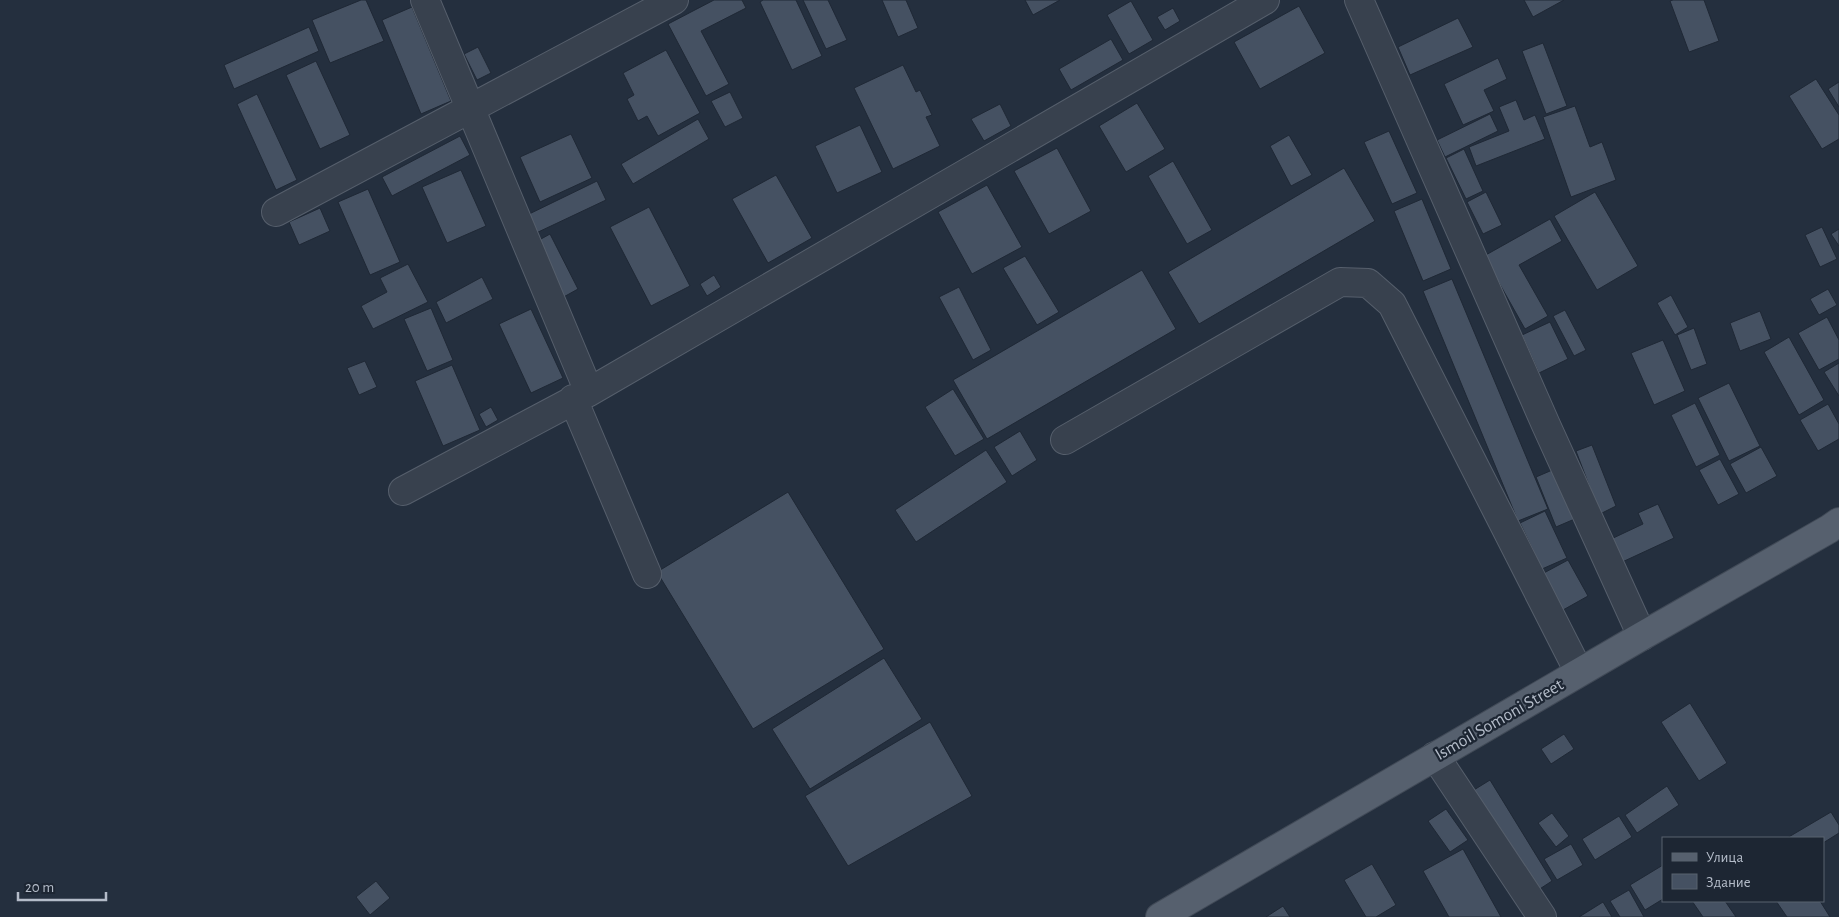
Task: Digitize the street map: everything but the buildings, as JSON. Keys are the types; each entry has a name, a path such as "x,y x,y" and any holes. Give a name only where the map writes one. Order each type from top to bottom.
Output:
{"main road":[{"name":"Ismoil Somoni Street","path":"1160,917 1839,522"}],"street":[{"path":"425,0 581,396 647,574"},
{"path":"276,212 674,0"},
{"path":"403,490 581,396 1264,0"},
{"path":"1359,0 1546,425 1642,636"},
{"path":"1065,440 1340,282 1368,283 1392,304 1579,672"},
{"path":"1435,756 1542,917"}]}
